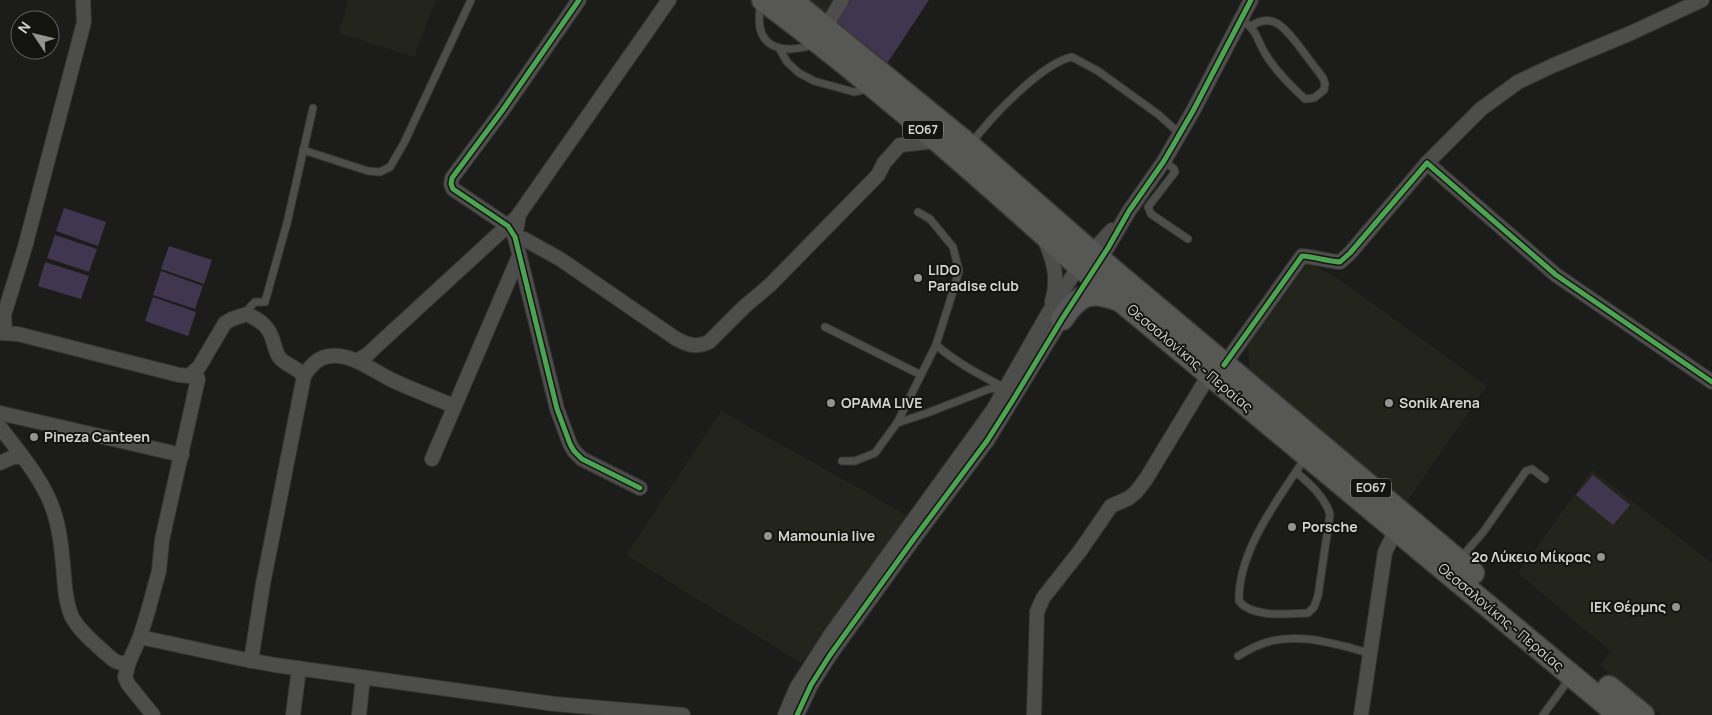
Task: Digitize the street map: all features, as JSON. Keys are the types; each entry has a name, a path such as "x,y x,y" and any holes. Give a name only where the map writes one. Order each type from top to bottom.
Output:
{"main road":[{"name":"Θεσσαλονίκης - Περαίας","path":"762,0 823,35 970,146 1090,263 1217,370 1458,561 1642,715"},
{"name":"Θεσσαλονίκης - Περαίας","path":"795,1 823,35 872,87 1040,231 1090,263 1120,301 1217,370 1301,464 1396,530 1619,715"},
{"path":"1055,316 1085,296 1106,295 1120,301"}],"street":[{"path":"83,0 84,22 25,247 4,316 2,333 70,346 189,376 194,372 225,323 232,318 247,314 263,322 270,331 280,358 300,371"},
{"path":"579,0 502,111 452,178 451,184 453,189 512,231 560,259 684,344 701,346 708,342 786,268 878,175 884,163 900,145 936,141"},
{"path":"356,361 367,355 512,231 519,214 669,0"},
{"path":"823,35 842,0"},
{"path":"784,715 811,664 993,410 1090,263 1164,161 1247,23 1251,0"},
{"path":"1034,715 1037,612 1043,598 1080,551 1111,506 1129,498 1141,485 1217,370 1302,256 1340,262 1350,253 1427,164 1481,109 1518,82 1702,0"},
{"path":"1427,164 1556,275 1712,382"},
{"path":"512,231 542,343 557,409 574,451 582,460 594,467 640,488"},
{"path":"797,715 811,685 830,655 912,540 987,440 1055,316 1054,294 1056,279 1052,258 1040,231"},
{"path":"432,459 519,256"},
{"path":"300,371 309,368 316,361 324,357 337,355 356,361 394,381 454,406"},
{"path":"251,661 300,371"},
{"path":"153,715 128,684 125,677 129,662 140,637 159,571 162,540 198,380 194,372"},
{"path":"0,413 182,455"},
{"path":"0,427 22,457 51,504 62,550 68,607 73,618 84,632 116,663 124,664 129,662"},
{"path":"0,463 14,457 22,457"},
{"path":"1361,715 1385,552 1396,530"},
{"path":"140,637 251,661 299,668 555,704 682,715"},
{"path":"293,715 299,668"},
{"path":"359,715 363,677"}],"lane":[{"path":"303,150 368,171 380,172 390,167 404,143 471,0"},
{"path":"762,0 760,10 761,30 769,44 774,48 795,49 823,35"},
{"path":"1268,20 1285,28 1324,78 1324,90 1314,98 1305,99 1270,61 1247,23 1268,20"},
{"path":"780,48 787,62 799,73 814,81 854,92 872,87"},
{"path":"970,146 982,130 1040,74 1063,59 1072,57 1098,71 1159,115 1180,134"},
{"path":"247,314 255,302 265,302 287,223 313,108"},
{"path":"1164,161 1175,172 1148,207 1151,214 1188,239"},
{"path":"842,461 855,461 876,453 897,423 936,345 959,271 953,247 930,219 918,212"},
{"path":"826,327 921,375"},
{"path":"936,345 970,370 1006,388"},
{"path":"897,423 989,389 1006,388"},
{"path":"1301,464 1308,481 1326,503 1330,514 1318,596 1314,606 1308,613 1268,613 1248,609 1239,601 1240,579 1246,558 1259,532 1301,464"},
{"path":"1458,561 1484,530 1526,471 1532,469 1545,479"},
{"path":"1238,656 1257,645 1286,638 1325,642 1370,653"},
{"path":"1543,715 1571,676"},
{"path":"1549,715 1550,705"}],"shaded area":[{"path":"348,0 436,0 414,57 339,33"},
{"path":"806,0 835,0 825,14"},
{"path":"848,0 929,0 886,65 836,22"},
{"path":"64,208 106,222 98,246 56,231"},
{"path":"55,235 97,249 89,272 47,258"},
{"path":"169,246 212,260 204,284 161,269"},
{"path":"45,262 89,276 81,299 38,286"},
{"path":"1308,263 1336,277 1487,386 1403,507 1250,375 1248,346"},
{"path":"161,271 203,286 195,309 153,295"},
{"path":"153,297 196,312 188,336 145,321"},
{"name":"Mamounia live","path":"721,411 912,518 801,663 626,555"},
{"path":"1592,470 1712,563 1712,715 1661,715 1600,666 1610,651 1518,573"},
{"path":"1593,475 1630,505 1613,525 1576,495"}],"cycle path":[{"path":"579,0 502,111 452,178 451,184 453,189 508,226 515,237 557,409 574,451 582,459 640,488"},
{"path":"797,715 811,685 830,655 987,441 1108,248 1129,211 1164,161 1193,111 1251,0"},
{"path":"1224,365 1302,256 1340,262 1350,253 1427,163 1556,275 1712,382"}],"place":[{"name":"LIDO Paradise club","path":"918,278"},
{"name":"ΟΡΑΜΑ LIVE","path":"831,403"},
{"name":"Sonik Arena","path":"1389,403"},
{"name":"Pineza Canteen","path":"34,437"},
{"name":"Porsche","path":"1292,527"},
{"name":"Mamounia live","path":"768,536"},
{"name":"2ο Λύκειο Μίκρας","path":"1601,557"},
{"name":"ΙΕΚ Θέρμης","path":"1676,607"}]}
